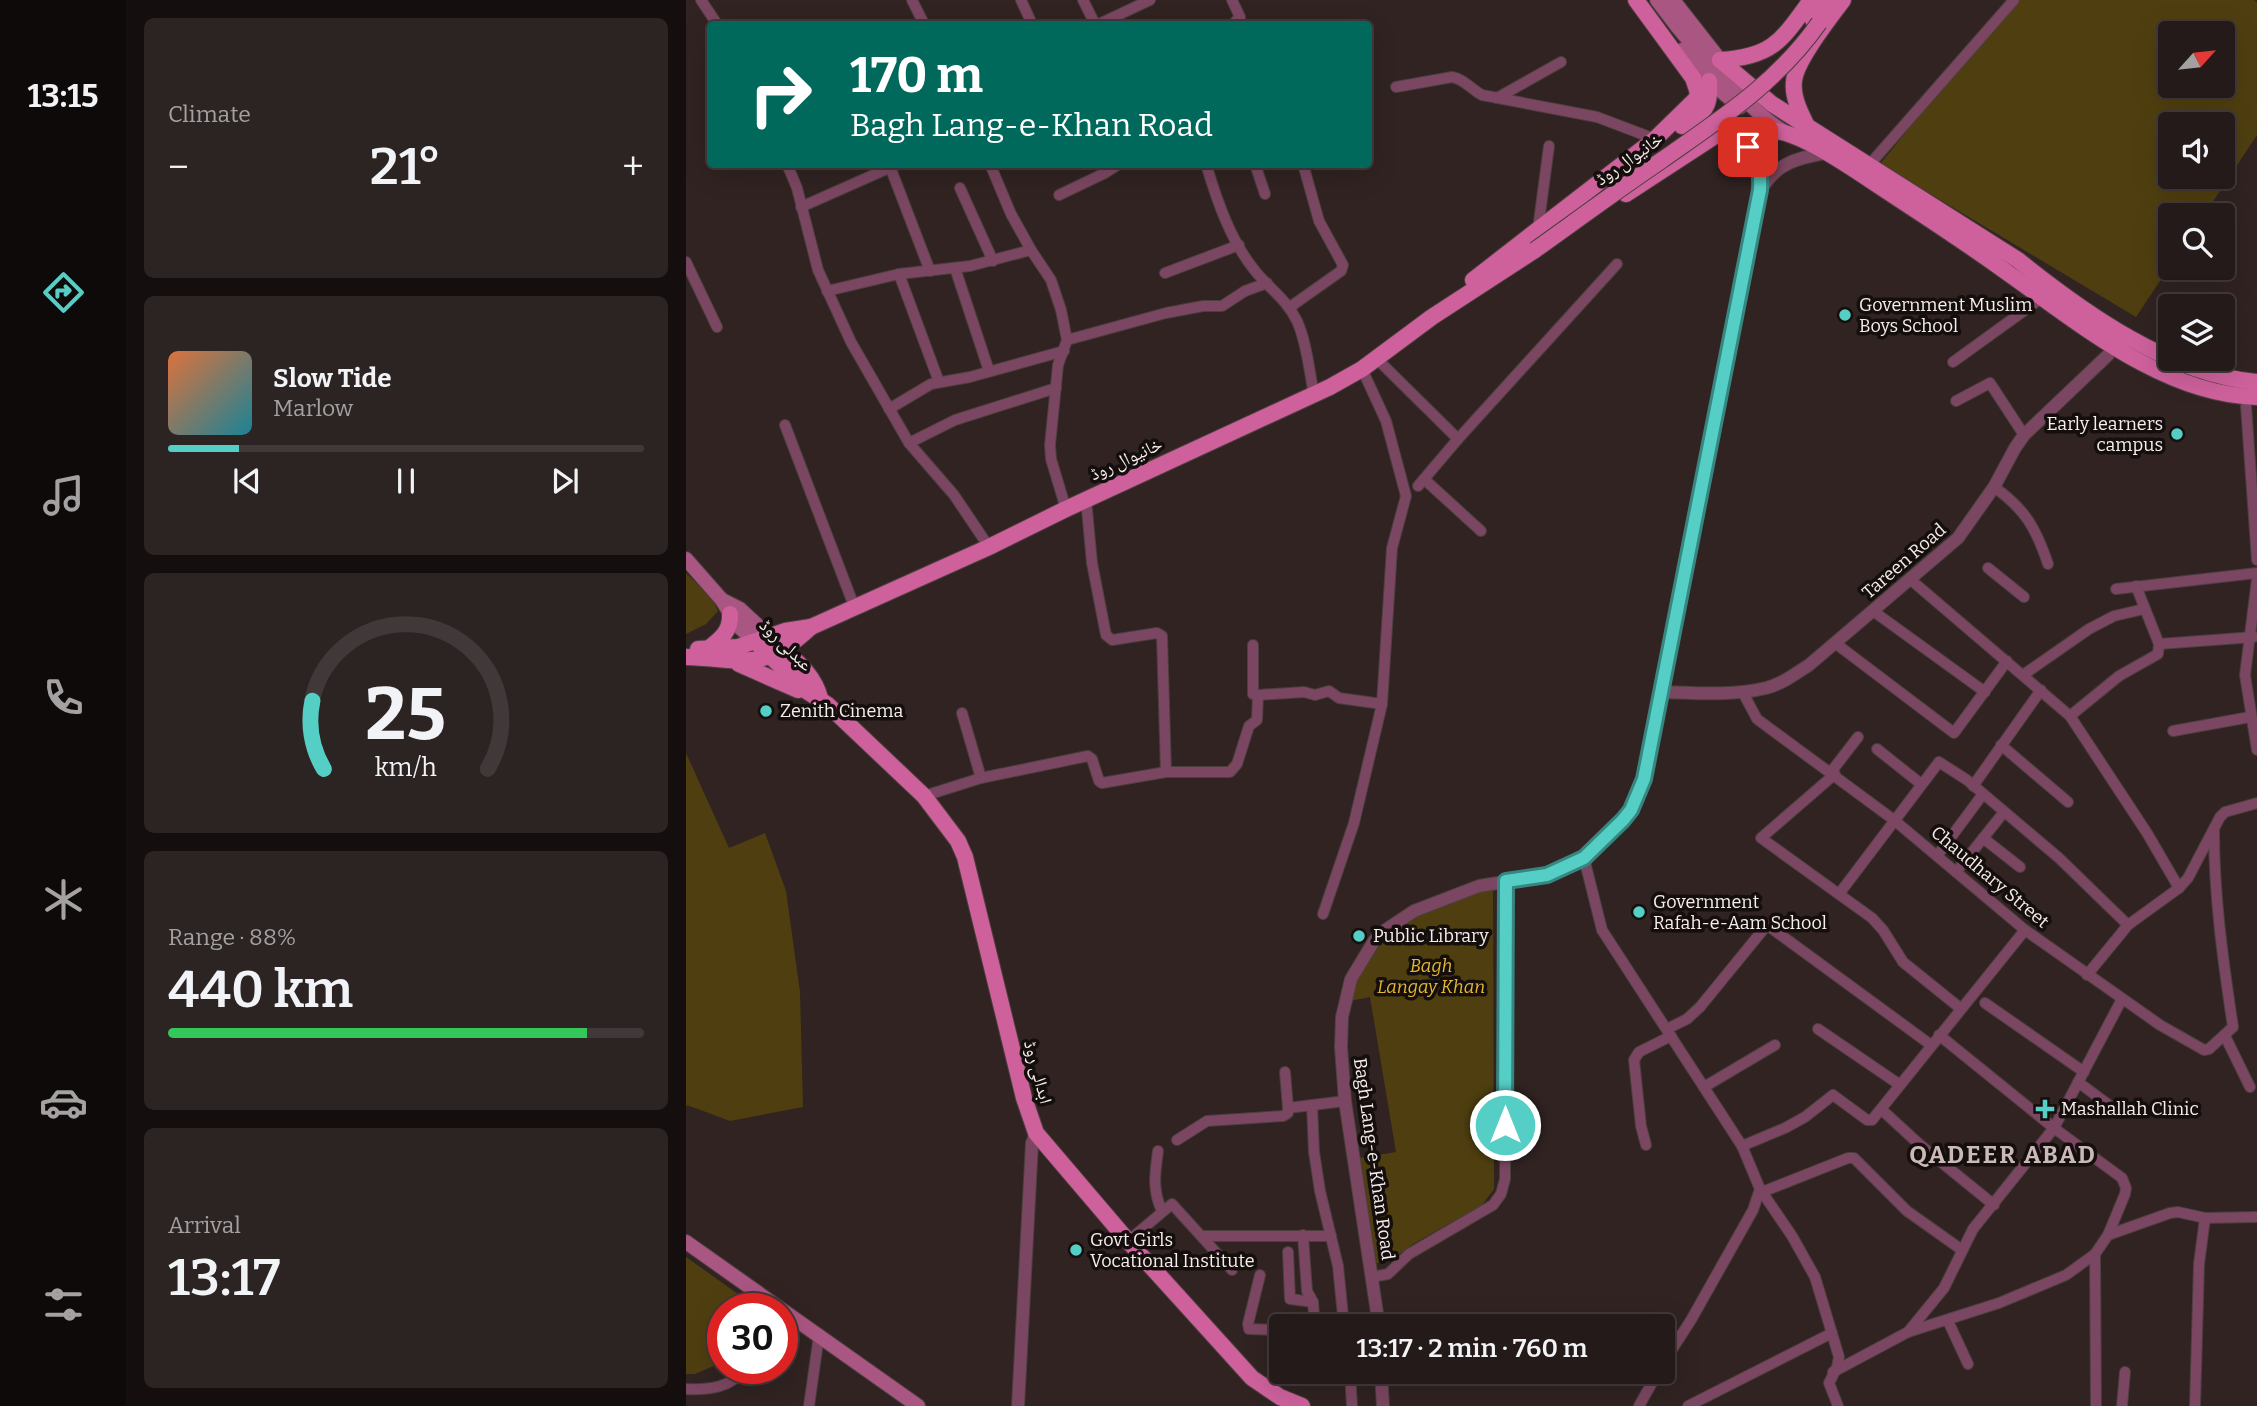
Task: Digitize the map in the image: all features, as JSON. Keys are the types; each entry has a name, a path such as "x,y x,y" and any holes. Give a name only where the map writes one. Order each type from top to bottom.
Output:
{"main road":[{"path":"1432,317 1456,293 1655,139 1693,105 1698,93 1693,78 1636,0"},
{"path":"1645,0 1690,62 1745,112 1825,153 1872,181 2114,347 2184,382 2252,401"},
{"path":"1657,0 1679,31 1715,70 1778,128"},
{"path":"1673,0 1720,60 1772,104 2018,260 2054,289 2142,345 2185,366 2239,381 2257,383"},
{"path":"1720,60 1743,59 1775,45 1811,0"},
{"path":"1816,22 1827,0"},
{"path":"1816,22 1835,0"},
{"path":"1807,126 1799,111 1794,81 1799,65 1843,0"},
{"name":"خانیوال روڈ","path":"686,649 738,647 785,631 811,626 989,547 1362,369 1447,308 1485,276 1533,248 1766,76 1816,22"},
{"path":"1655,139 1674,132 1704,110 1710,99 1709,81"},
{"path":"1447,308 1473,298 1494,285 1706,139 1732,129 1778,128"},
{"path":"686,559 726,607 730,624 726,632 708,649"},
{"name":"عبدلی روڈ","path":"726,607 737,625 763,640 805,690 821,698"},
{"name":"خانیوال روڈ","path":"776,653 793,643 811,626"},
{"path":"686,657 731,661 761,660 776,653"},
{"path":"731,661 821,698"},
{"name":"ابدالی روڈ","path":"821,698 924,796 957,841 965,857 1024,1098 1036,1133 1128,1241 1252,1378 1280,1397 1302,1406"},
{"path":"686,1242 756,1293"},
{"path":"798,1322 918,1406"}],"street":[{"path":"701,0 715,21"},
{"path":"912,0 922,21"},
{"path":"1021,0 1031,21"},
{"path":"1083,0 1095,21"},
{"path":"1104,21 1150,0"},
{"path":"1232,0 1240,17 1236,21"},
{"path":"1870,164 2014,0"},
{"path":"1497,98 1561,62"},
{"path":"1396,87 1452,77 1465,82 1472,90 1497,98 1597,117 1655,139"},
{"path":"1718,134 1734,138 1748,147 1757,159 1761,175 1760,190 1644,779 1631,810 1615,830 1584,858 1602,930 1742,1146 1761,1190 1815,1277 1839,1362 1829,1383 1838,1406"},
{"path":"1538,229 1549,146"},
{"path":"1760,190 1768,177 1793,159 1825,153"},
{"path":"789,168 797,188 815,260 851,342 909,443 954,495 989,547"},
{"path":"801,207 889,168"},
{"path":"894,168 930,271"},
{"path":"992,168 1011,214 1054,287 1066,345 1058,365 1050,452 1066,509"},
{"path":"1059,195 1112,168"},
{"path":"1207,168 1215,193 1239,245 1255,271 1290,307 1298,323 1314,394"},
{"path":"1256,168 1265,194"},
{"path":"1290,307 1341,271 1343,265 1319,221 1304,168"},
{"path":"960,188 993,261"},
{"path":"1165,273 1239,245"},
{"path":"827,291 899,274 993,261 1031,250"},
{"path":"686,262 717,327"},
{"path":"1481,531 1421,483 1617,264"},
{"path":"955,268 989,371"},
{"path":"899,274 939,382"},
{"path":"889,408 939,382 989,371 1166,313 1203,306 1222,306 1245,291 1267,283"},
{"path":"1953,362 2043,297"},
{"name":"Tareen Road","path":"1662,692 1766,688 1809,666 1958,538 1994,487 2024,435 2108,355"},
{"path":"1377,359 1458,439"},
{"path":"1323,914 1354,822 1382,704 1392,548 1406,496 1385,421 1362,369"},
{"path":"1956,401 1990,383 2024,435"},
{"path":"909,443 955,420 1056,388"},
{"path":"2252,401 2257,561"},
{"path":"785,425 854,607"},
{"path":"1994,487 2014,502 2028,518 2048,564"},
{"path":"1086,499 1092,563 1106,635 1112,640 1157,633 1162,636 1166,772"},
{"path":"1989,568 2024,597"},
{"path":"2116,589 2257,573"},
{"path":"1911,579 2070,716 2147,833 2179,888"},
{"path":"2257,579 2253,637 2245,676 2257,750"},
{"path":"2070,716 2119,676 2160,651 2136,586"},
{"path":"2023,675 2114,615 2144,609"},
{"path":"1873,611 1985,692"},
{"path":"2159,644 2253,637"},
{"path":"1835,643 1953,733 2007,661"},
{"path":"1253,645 1253,694 1304,692 1315,695 1329,691 1339,698 1382,704"},
{"path":"1973,786 2042,690"},
{"name":"Chaudhary Street","path":"1742,691 1757,719 1894,820 2025,930 2087,975 2160,1025 2204,1050 2229,1032"},
{"path":"924,796 981,778 1088,756 1092,759 1098,781 1102,783 1166,772 1224,772 1234,769 1249,726 1256,720 1258,695"},
{"path":"962,713 981,778"},
{"path":"2174,731 2250,718"},
{"path":"1858,737 1833,773 1760,836 1878,923 1903,962 1960,1008"},
{"path":"2001,745 2068,802"},
{"path":"1877,749 1921,784"},
{"path":"1839,894 1939,761 2059,858 2128,925"},
{"path":"1937,856 1983,794"},
{"path":"2087,975 2128,925 2179,888 2188,878 2225,812 2257,803"},
{"path":"1956,872 2004,812"},
{"path":"2214,830 2214,881 2229,1032 2250,1087"},
{"path":"1983,838 2020,867"},
{"name":"Bagh Lang-e-Khan Road","path":"1377,1314 1345,1101 1342,1017 1351,979 1365,953 1384,931 1414,911 1479,886 1547,875 1584,858"},
{"path":"1373,1277 1388,1274 1409,1254 1493,1205 1501,1194 1505,1179 1506,881"},
{"path":"1646,1145 1640,1126 1633,1060 1639,1052 1700,1007 1767,925 1931,1045"},
{"path":"1742,1146 1805,1117 1833,1095 1867,1120 1872,1120 2025,930"},
{"path":"1908,1332 1944,1288 1973,1229 2054,1128 2122,999"},
{"path":"1985,1003 2081,1077 2117,1111"},
{"path":"1818,1030 1900,1085"},
{"path":"1833,1372 1908,1332 1948,1321 2066,1275 2095,1254 2109,1235 2125,1194 2125,1183 1939,1035"},
{"path":"1704,1087 1775,1045"},
{"path":"1177,1140 1202,1123 1283,1116 1288,1112 1285,1072"},
{"path":"1288,1108 1345,1101"},
{"path":"1312,1105 1314,1152 1320,1191 1338,1266 1343,1314"},
{"path":"1882,1110 1994,1205"},
{"path":"1018,1406 1032,1143 1036,1133"},
{"path":"1158,1151 1154,1182 1155,1196 1162,1210"},
{"path":"1675,1345 1753,1210 1761,1190 1851,1158 1907,1211 1962,1250"},
{"path":"1128,1241 1162,1210 1174,1205 1232,1270"},
{"path":"2109,1235 2178,1212 2205,1218 2257,1217"},
{"path":"2195,1406 2199,1264 2205,1218"},
{"path":"1303,1235 1307,1291 1313,1301 1314,1314"},
{"path":"1203,1236 1331,1236"},
{"path":"1288,1252 1290,1299 1313,1301"},
{"path":"2095,1254 2096,1406"},
{"path":"1260,1275 1248,1324 1249,1329 1269,1330"},
{"path":"1948,1321 1968,1364"},
{"path":"1688,1406 1832,1333"},
{"path":"809,1406 819,1335"},
{"path":"2122,1406 2125,1372"},
{"path":"686,1389 712,1390 724,1384"},
{"path":"1351,1384 1352,1406"},
{"path":"1382,1384 1383,1406"},
{"path":"1639,1406 1651,1384"}],"green space":[{"path":"2014,0 2257,2 2257,135 2235,168 2235,112 2158,112 2158,189 2221,189 2212,203 2158,203 2158,280 2161,280 2136,317 1880,164"},
{"path":"686,573 712,598 718,611 706,624 686,634"},
{"path":"686,753 729,848 765,833 786,891 800,992 803,1107 730,1121 687,1105 686,1108"},
{"name":"Bagh Langay Khan","path":"1493,883 1494,1189 1482,1205 1413,1244 1390,1261 1370,1264 1354,1159 1396,1152 1370,997 1345,1002 1384,931"},
{"path":"686,1257 737,1293 707,1293 707,1369 695,1374 686,1374"}],"place":[{"name":"Government Muslim Boys School","path":"1845,315"},
{"name":"Early learners campus","path":"2177,434"},
{"name":"Zenith Cinema","path":"766,711"},
{"name":"Government Rafah-e-Aam School","path":"1639,912"},
{"name":"Public Library","path":"1359,936"},
{"name":"Mashallah Clinic","path":"2045,1109"},
{"name":"Govt Girls Vocational Institute","path":"1076,1250"}],"district":[{"name":"QADEER ABAD","path":"2003,1155"}],"route":[{"path":"1505,1125 1506,881 1547,875 1584,858 1631,810 1644,779 1760,190 1761,175 1757,159 1748,147"}]}
